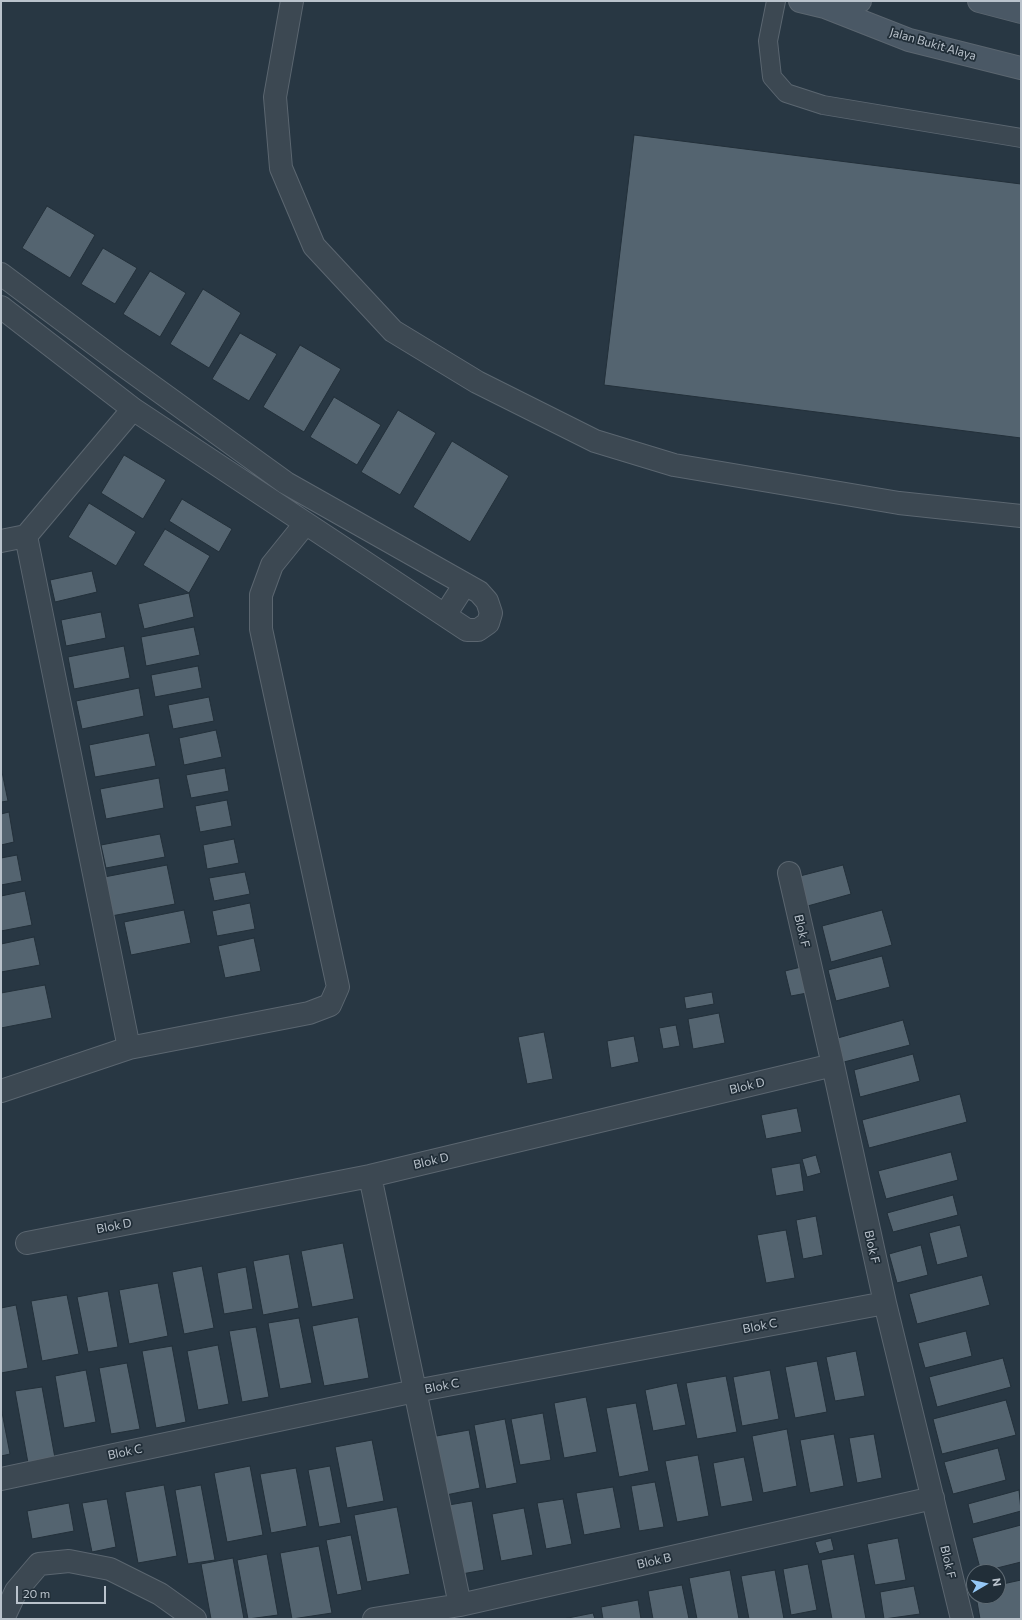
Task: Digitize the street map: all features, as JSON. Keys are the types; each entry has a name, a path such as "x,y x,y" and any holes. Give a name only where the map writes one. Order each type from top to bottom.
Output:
{"street":[{"path":"292,1 274,97 281,168 314,246 393,331 477,382 595,441 674,465 899,503 1021,516"},
{"name":"Jalan Bukit Alaya","path":"800,1 825,6 909,40 1021,68"},
{"name":"Jalan Bukit Alaya","path":"825,6 860,1"},
{"path":"979,1 1021,12"},
{"path":"1,274 286,483 479,592 487,601 491,613 488,624 478,630 467,630 133,409 1,307"},
{"path":"1,541 26,536 133,409"},
{"path":"1,1091 129,1048 309,1013 330,1005 338,987 334,961 261,629 261,595 272,565 305,524"},
{"path":"26,536 129,1048"},
{"path":"445,615 465,584"},
{"name":"Blok F","path":"789,873 833,1065 884,1303 962,1619"},
{"name":"Blok D","path":"27,1243 370,1176 833,1065"},
{"path":"370,1176 460,1605"},
{"name":"Blok C","path":"1,1478 415,1391 884,1303"},
{"name":"Blok B","path":"374,1619 460,1605 933,1498"},
{"path":"3,1619 16,1591 39,1564 69,1561 110,1569 160,1594 194,1619"}],"lane":[{"path":"776,1 768,41 772,77 786,94 823,105 1021,138"}],"building":[{"path":"634,135 1021,184 1021,438 604,385"},
{"path":"47,206 95,235 70,278 22,248"},
{"path":"103,248 137,268 115,304 81,284"},
{"path":"150,271 186,293 160,337 123,314"},
{"path":"203,289 241,313 209,368 170,344"},
{"path":"240,333 277,354 249,401 212,379"},
{"path":"300,345 341,369 304,432 263,407"},
{"path":"334,397 381,425 357,465 310,437"},
{"path":"398,410 436,433 400,495 361,472"},
{"path":"452,441 509,476 470,542 413,507"},
{"path":"124,455 166,480 143,519 101,493"},
{"path":"182,499 232,529 219,552 169,521"},
{"path":"89,503 136,532 116,566 68,537"},
{"path":"165,529 210,556 189,593 143,565"},
{"path":"92,571 97,592 55,602 50,580"},
{"path":"189,593 194,617 144,629 138,604"},
{"path":"101,612 106,638 66,646 61,620"},
{"path":"194,627 200,655 146,666 141,637"},
{"path":"124,646 130,678 74,689 68,657"},
{"path":"198,666 202,688 155,697 151,675"},
{"path":"139,688 144,716 82,729 76,701"},
{"path":"209,697 214,721 173,729 168,705"},
{"path":"216,730 222,757 184,765 179,738"},
{"path":"149,733 156,766 95,777 89,745"},
{"path":"1,767 8,801 1,802"},
{"path":"225,768 229,791 191,798 186,775"},
{"path":"159,778 164,808 106,819 100,789"},
{"path":"227,800 232,826 200,832 195,806"},
{"path":"9,812 14,842 1,845 1,814"},
{"path":"160,834 165,857 106,868 101,845"},
{"path":"234,839 239,863 207,869 203,845"},
{"path":"17,855 22,881 1,885 1,858"},
{"path":"167,865 175,904 106,917 99,878"},
{"path":"843,865 851,894 804,907 796,877"},
{"path":"245,872 250,894 214,901 209,878"},
{"path":"25,891 32,925 1,931 1,896"},
{"path":"250,903 255,929 217,936 212,911"},
{"path":"184,910 191,943 131,955 124,922"},
{"path":"882,910 892,945 831,962 822,926"},
{"path":"34,937 40,965 1,972 1,944"},
{"path":"254,938 261,971 225,978 218,946"},
{"path":"882,956 890,987 836,1001 828,970"},
{"path":"801,967 807,993 791,996 785,971"},
{"path":"45,985 52,1018 1,1028 1,993"},
{"path":"712,992 714,1004 686,1009 684,997"},
{"path":"719,1013 725,1043 693,1049 688,1019"},
{"path":"903,1020 910,1045 840,1063 834,1039"},
{"path":"676,1025 680,1046 663,1049 659,1028"},
{"path":"544,1032 553,1079 527,1084 518,1037"},
{"path":"634,1036 639,1062 611,1068 607,1041"},
{"path":"913,1054 920,1081 860,1097 854,1070"},
{"path":"960,1094 967,1122 869,1148 862,1120"},
{"path":"797,1108 802,1132 766,1139 761,1115"},
{"path":"951,1152 958,1180 886,1199 878,1171"},
{"path":"816,1155 821,1173 807,1177 802,1159"},
{"path":"800,1163 804,1191 776,1196 771,1168"},
{"path":"953,1195 958,1215 893,1232 887,1213"},
{"path":"816,1216 823,1255 803,1259 796,1220"},
{"path":"960,1225 968,1257 937,1265 929,1233"},
{"path":"786,1230 795,1278 766,1283 757,1235"},
{"path":"343,1243 354,1299 312,1307 301,1251"},
{"path":"921,1245 928,1275 897,1283 889,1254"},
{"path":"289,1254 299,1308 263,1315 253,1261"},
{"path":"202,1266 214,1328 184,1334 172,1272"},
{"path":"246,1267 253,1309 224,1314 217,1273"},
{"path":"982,1275 990,1305 917,1324 909,1294"},
{"path":"158,1283 168,1336 129,1344 119,1290"},
{"path":"108,1291 118,1347 88,1352 77,1297"},
{"path":"67,1295 79,1354 42,1361 31,1301"},
{"path":"16,1305 28,1368 1,1373 1,1308"},
{"path":"358,1317 369,1378 324,1386 312,1326"},
{"path":"299,1318 312,1383 280,1389 268,1323"},
{"path":"256,1327 269,1397 242,1402 229,1331"},
{"path":"966,1331 972,1356 925,1368 918,1343"},
{"path":"218,1345 229,1404 198,1410 187,1351"},
{"path":"172,1346 186,1422 156,1428 142,1351"},
{"path":"856,1351 865,1396 835,1401 826,1357"},
{"path":"1003,1358 1011,1387 937,1407 929,1377"},
{"path":"817,1361 827,1412 795,1418 785,1367"},
{"path":"127,1363 140,1429 111,1434 99,1368"},
{"path":"86,1370 96,1422 64,1428 55,1376"},
{"path":"770,1370 779,1419 742,1426 733,1377"},
{"path":"726,1376 737,1432 697,1439 686,1383"},
{"path":"677,1383 686,1425 653,1431 645,1390"},
{"path":"42,1387 55,1458 28,1463 15,1391"},
{"path":"586,1397 597,1452 564,1458 554,1403"},
{"path":"1006,1400 1016,1435 942,1454 933,1419"},
{"path":"636,1403 649,1471 619,1477 606,1408"},
{"path":"1,1407 10,1454 1,1456"},
{"path":"543,1413 551,1460 520,1465 511,1419"},
{"path":"505,1419 517,1483 486,1489 474,1425"},
{"path":"787,1429 797,1486 763,1493 752,1436"},
{"path":"469,1430 480,1488 441,1496 431,1437"},
{"path":"834,1434 844,1486 810,1493 800,1440"},
{"path":"874,1434 882,1478 857,1483 849,1438"},
{"path":"372,1440 384,1501 347,1508 335,1447"},
{"path":"998,1448 1006,1480 953,1494 944,1462"},
{"path":"698,1455 709,1516 677,1522 665,1461"},
{"path":"744,1457 753,1501 721,1507 713,1463"},
{"path":"250,1466 263,1535 227,1542 214,1473"},
{"path":"330,1466 341,1523 319,1527 308,1470"},
{"path":"296,1468 307,1526 271,1533 260,1474"},
{"path":"655,1482 664,1527 639,1531 631,1486"},
{"path":"164,1485 177,1556 138,1563 125,1492"},
{"path":"201,1485 215,1560 188,1564 175,1490"},
{"path":"613,1487 621,1528 584,1535 576,1493"},
{"path":"1019,1490 1021,1511 973,1524 968,1504"},
{"path":"107,1499 116,1547 92,1552 82,1503"},
{"path":"563,1499 572,1544 546,1549 537,1503"},
{"path":"472,1501 484,1570 456,1575 443,1506"},
{"path":"69,1503 74,1531 32,1539 27,1511"},
{"path":"397,1507 410,1574 367,1582 354,1515"},
{"path":"524,1508 533,1555 501,1561 492,1514"},
{"path":"1021,1525 1021,1562 1006,1566 1006,1564 979,1564 972,1538"},
{"path":"351,1535 362,1590 337,1595 326,1540"},
{"path":"831,1538 834,1550 819,1554 815,1542"},
{"path":"898,1538 906,1580 875,1585 867,1544"},
{"path":"319,1546 332,1613 292,1619 280,1553"},
{"path":"267,1554 278,1615 248,1619 237,1560"},
{"path":"854,1554 866,1619 832,1619 821,1560"},
{"path":"233,1558 244,1619 211,1619 201,1564"},
{"path":"808,1564 817,1610 791,1615 783,1569"},
{"path":"730,1570 739,1619 697,1619 689,1578"},
{"path":"775,1570 784,1619 749,1619 741,1576"},
{"path":"1021,1580 1021,1619 980,1619 977,1604 1006,1604 1006,1583"},
{"path":"682,1585 689,1619 653,1619 648,1591"},
{"path":"914,1586 920,1614 884,1619 880,1592"},
{"path":"638,1600 641,1619 603,1619 601,1607"},
{"path":"593,1613 595,1619 563,1619"}]}
